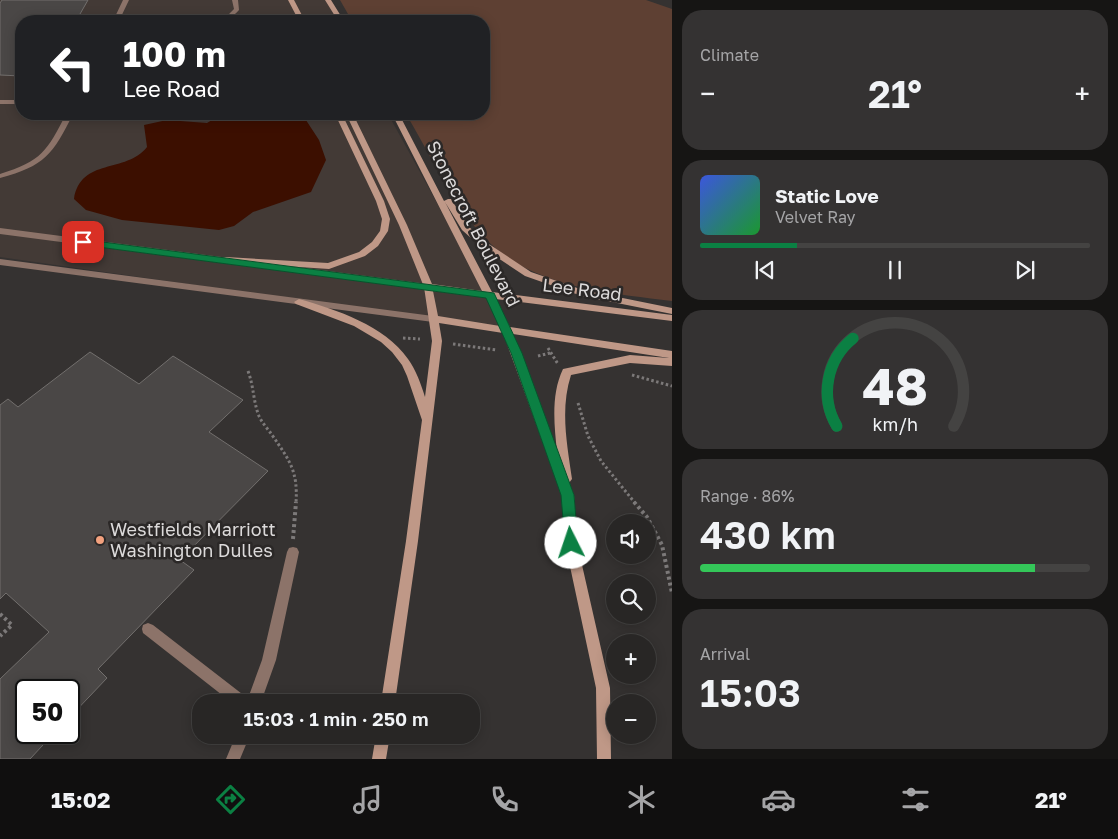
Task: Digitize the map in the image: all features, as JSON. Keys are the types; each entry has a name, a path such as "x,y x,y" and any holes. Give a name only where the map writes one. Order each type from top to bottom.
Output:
{"main road":[{"path":"291,0 299,15"},
{"path":"328,0 337,15"},
{"path":"226,260 329,266 362,254 375,244 384,231 386,219 380,200 341,120"},
{"path":"351,120 403,226 428,287 437,342 412,541 389,694"},
{"name":"Stonecroft Boulevard","path":"398,120 507,330 568,495 571,543 603,688 604,759"},
{"path":"412,148 465,228 506,261 528,274 582,293 672,311"},
{"name":"Lee Road","path":"428,287 672,318"},
{"path":"299,302 342,318 390,343 406,363 428,422"},
{"path":"433,319 672,355"},
{"path":"568,495 558,404 560,388 567,372 630,359 672,362"},
{"path":"379,759 382,744"}],"street":[{"path":"119,15 126,0"},
{"path":"229,15 237,9 235,0"},
{"path":"0,102 15,102"},
{"path":"0,176 30,164 47,152 53,146 66,120"},
{"path":"0,231 428,287"},
{"path":"0,262 433,319"},
{"path":"257,694 268,660 293,552"},
{"path":"148,629 231,694"},
{"path":"233,759 240,744"}],"path":[{"path":"398,338 420,339"},
{"path":"453,344 497,350"},
{"path":"548,348 550,354 562,368"},
{"path":"538,356 550,354"},
{"path":"248,372 254,386 255,402 260,418 289,459 297,482 293,552"},
{"path":"628,374 672,386"},
{"path":"576,395 585,430 601,461 647,518 662,545 672,593"},
{"path":"0,614 12,625 0,636"}],"shaded area":[{"path":"0,0 326,0 334,15 15,15 15,120 391,120 507,330 0,257"},
{"path":"340,0 646,0 672,9 672,301 618,294 565,283 516,263 494,247 475,227 456,200 409,120 490,120 490,15 349,15"},
{"path":"167,120 207,123 212,120 306,120 319,140 326,160 311,192 253,212 234,226 219,230 122,220 86,210 74,199 78,186 85,177 105,167 128,161 147,147 144,125"}],"building":[{"path":"2,0 88,0 79,15 15,15 15,76 0,75 0,3"},
{"name":"Westfields Marriott Washington Dulles","path":"90,352 139,384 173,356 243,400 209,432 268,471 180,560 194,570 98,669 107,678 80,706 80,679 15,679 15,744 44,744 30,759 0,759 0,679 49,632 6,593 0,599 0,405 8,399 18,407"}],"place":[{"name":"Westfields Marriott Washington Dulles","path":"100,540"}],"route":[{"path":"83,242 490,295 517,353 568,495 571,543"}]}
